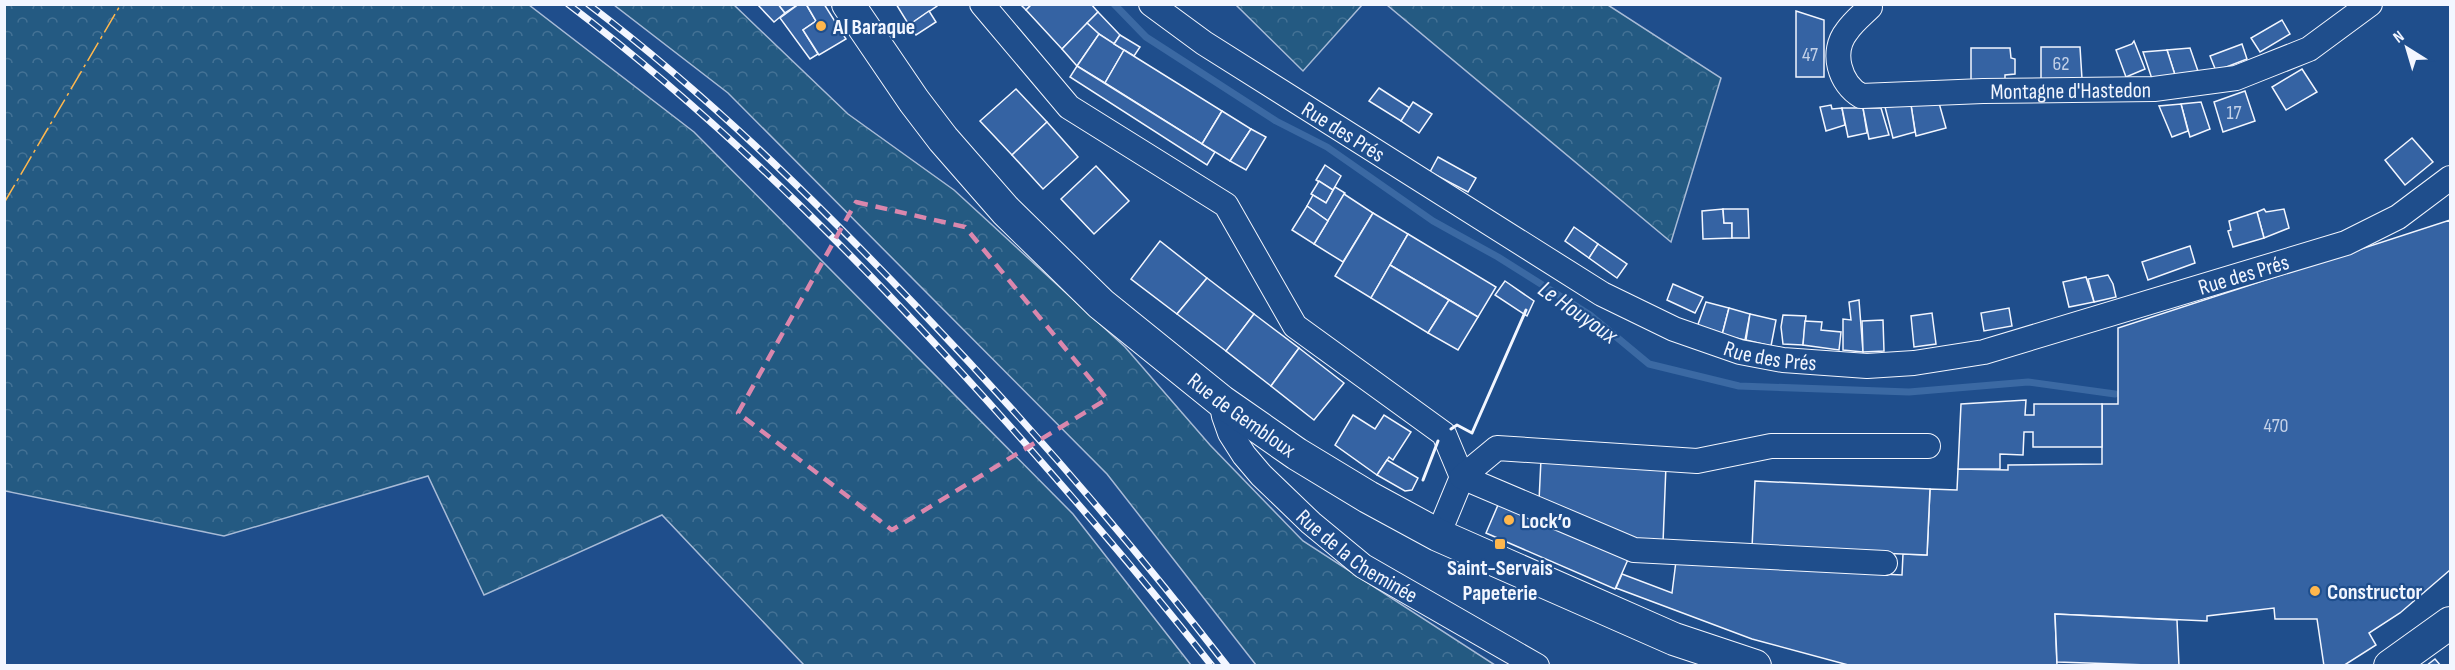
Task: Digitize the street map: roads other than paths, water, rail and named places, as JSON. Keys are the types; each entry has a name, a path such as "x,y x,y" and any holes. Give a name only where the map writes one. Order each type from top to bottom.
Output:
{"main road":[{"name":"Rue de Gembloux","path":"848,4 914,101 943,139 1006,212 1101,304 1221,401 1297,454 1368,497 1438,535 1674,639 1755,666"},
{"path":"2390,666 2451,623"}],"street":[{"path":"982,4 1069,107 1226,205 1295,326 1444,434 1461,477 1634,550 1885,563"},
{"name":"Rue des Prés","path":"1151,4 1204,43 1602,294 1674,329 1740,352 1783,360 1867,366 1914,363 1984,352 2346,243 2398,217 2451,178"},
{"name":"Montagne d'Hastedon","path":"1868,5 1845,32 1838,54 1844,82 1861,96 1983,91 2154,89 2236,78 2309,49 2370,4"},
{"name":"Rue de la Cheminée","path":"1221,401 1230,433 1240,450 1261,475 1311,523 1363,566 1537,666"},
{"path":"1438,535 1461,477 1497,448 1697,460 1771,446 1928,446"}],"waterway":[{"name":"Le Houyoux","path":"1114,4 1146,37 1276,121 1327,147 1433,221 1498,257 1590,315 1649,364 1739,386 1909,392 2028,382 2115,394"}],"railway":[{"path":"568,4 686,100 743,151 852,257 957,368 1086,513 1212,666"},
{"path":"588,4 718,112 800,188 879,268 959,351 1077,483 1154,574 1227,666"}],"place":[{"name":"Al Baraque","path":"821,26"},
{"name":"Lock’o","path":"1509,520"},
{"name":"Saint-Servais Papeterie","path":"1500,544"},
{"name":"Constructor","path":"2315,591"}]}
